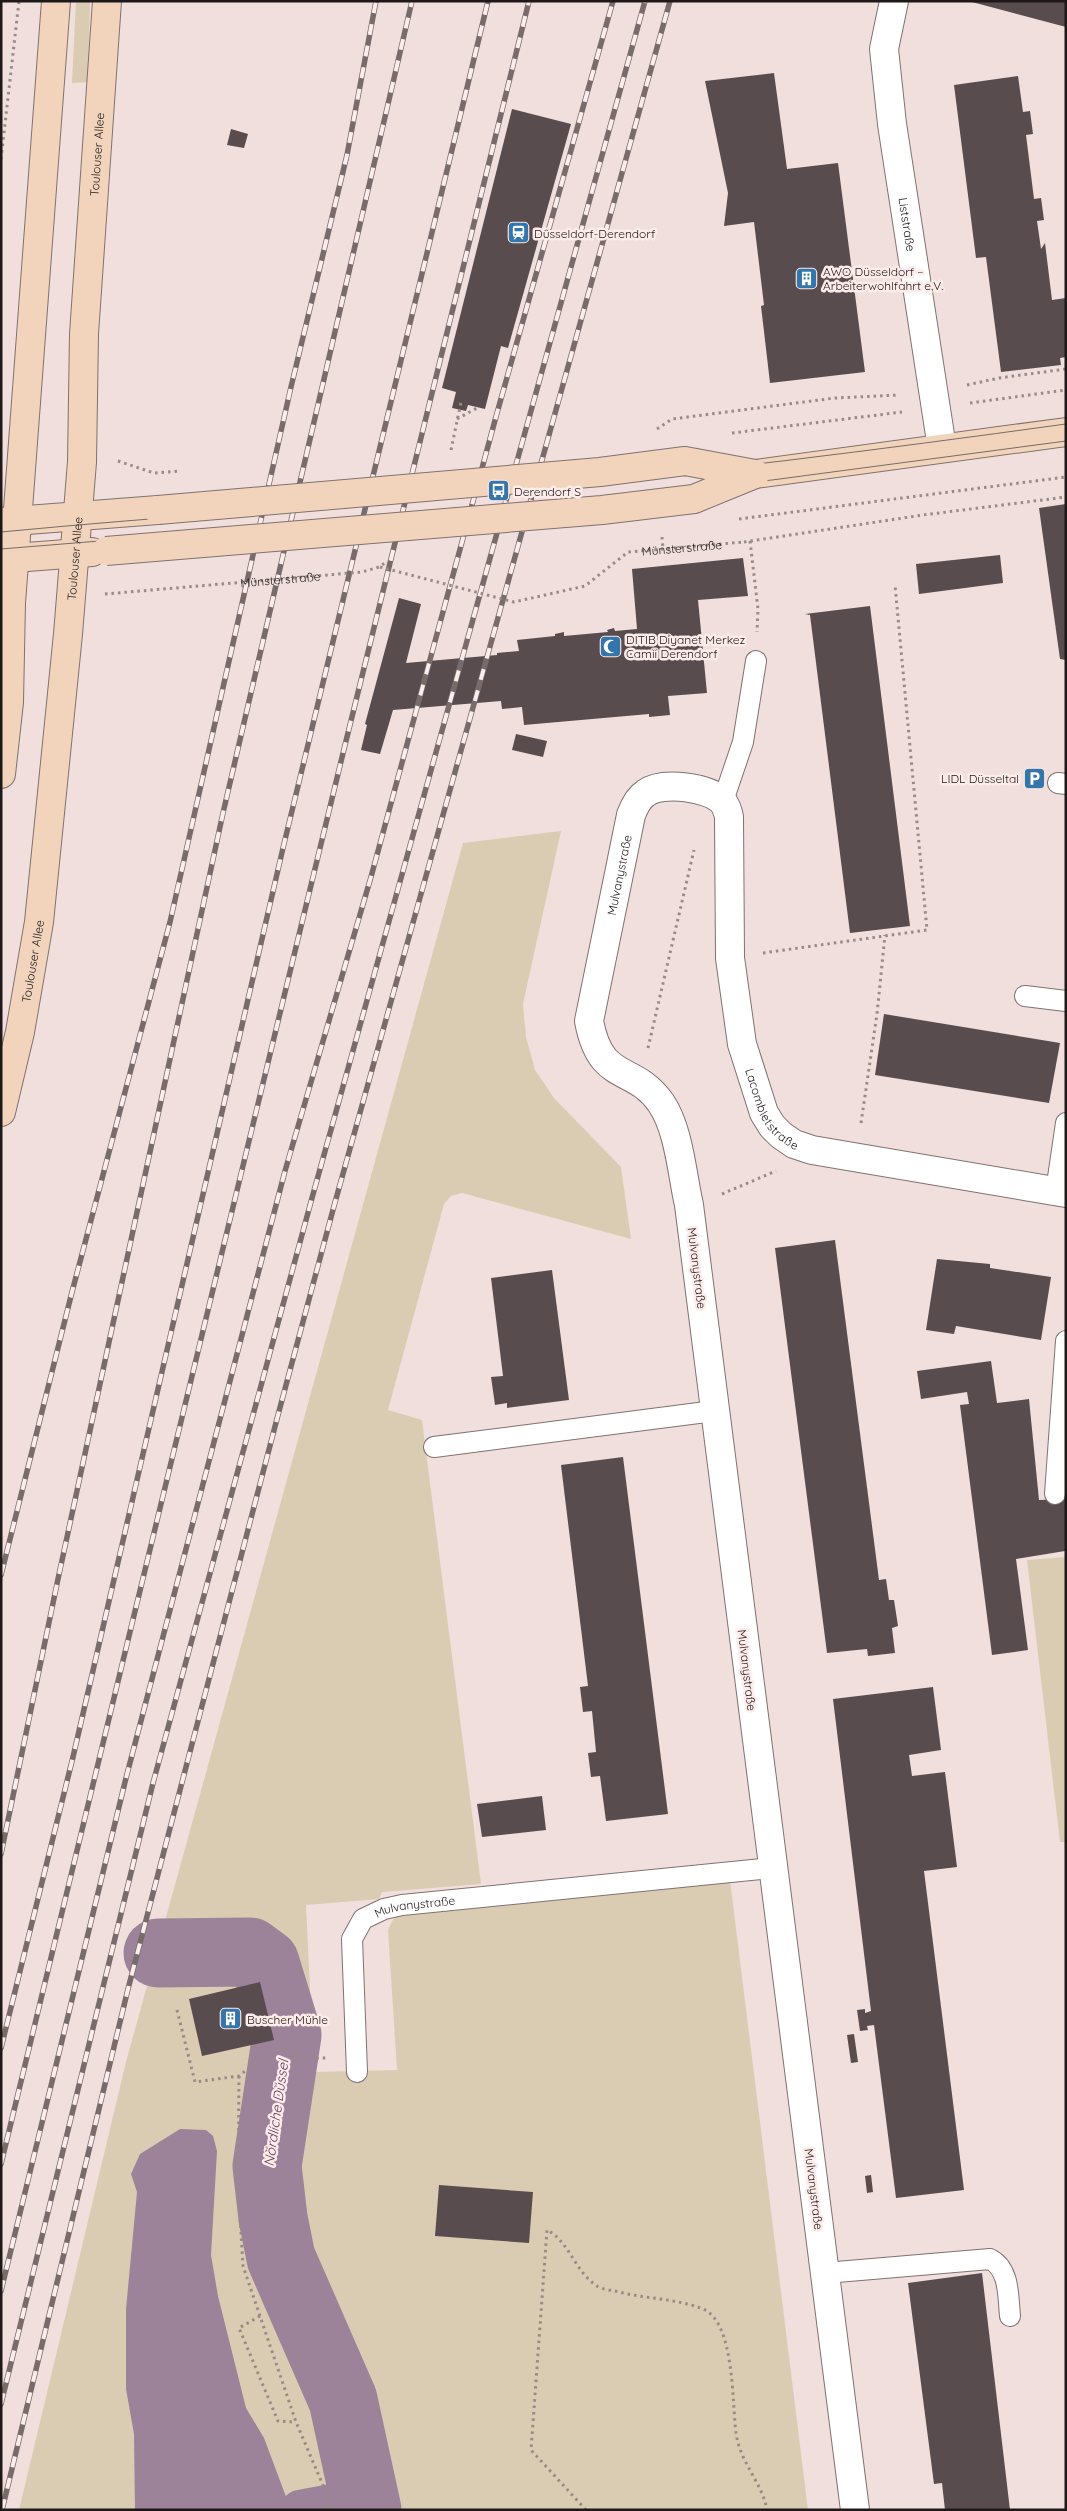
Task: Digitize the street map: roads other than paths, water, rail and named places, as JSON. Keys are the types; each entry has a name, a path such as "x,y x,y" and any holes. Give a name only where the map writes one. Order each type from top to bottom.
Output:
{"main road":[{"path":"1,774 9,702 11,603 8,559 9,521 56,1"},
{"name":"Toulouser Allee","path":"1,1112 20,1032 39,922 82,462 84,334 107,1"},
{"path":"8,559 602,510 694,499 755,474 1066,432"},
{"path":"9,521 600,472 685,461 755,474"}],"street":[{"name":"Liststraße","path":"894,1 884,50 891,115 942,448"},
{"name":"Mulvanystraße","path":"723,802 694,788 659,787 646,792 636,803 631,815 588,1021 596,1048 602,1058 609,1066 651,1090 667,1112 689,1205 772,1868 856,2510"},
{"name":"Lacombletstraße","path":"723,802 729,817 730,958 742,1044 764,1113 780,1135 794,1144 812,1150 856,1159 1061,1192"}],"lane":[{"path":"723,802 743,742 756,661"},
{"path":"1025,996 1066,1001"},
{"path":"1061,1192 1066,1123"},
{"path":"1055,1494 1066,1341"},
{"path":"434,1447 714,1411"},
{"name":"Mulvanystraße","path":"357,2072 352,1939 363,1919 384,1909 402,1905 772,1868"},
{"path":"825,2274 990,2259 997,2263 1004,2273 1010,2316"}],"waterway":[{"name":"Nördliche Düssel","path":"158,1953 250,1952 265,1963 287,2035 267,2166 273,2218 281,2258 343,2400 367,2510"},
{"path":"300,2510 364,2498"}],"tram line":[{"path":"1,532 642,477 783,461 1066,424"},
{"path":"1,549 542,505 772,480 1066,441"}],"railway":[{"path":"1,1575 72,1292 170,922 291,387 347,155 376,1"},
{"path":"1,1854 58,1579 223,813 412,1"},
{"path":"1,2048 73,1757 283,848 488,1"},
{"path":"1,2164 345,745 529,1"},
{"path":"1,2291 126,1778 285,1171 371,877 497,413 613,1"},
{"path":"1,2404 153,1783 312,1198 645,1"},
{"path":"2,2510 128,1989 278,1415 334,1206 670,1"}],"place":[{"name":"Düsseldorf-Derendorf","path":"518,233"},
{"name":"AWO Düsseldorf – Arbeiterwohlfahrt e.V.","path":"807,278"},
{"name":"Derendorf S","path":"498,491"},
{"name":"DITIB Diyanet Merkez Camii Derendorf","path":"610,646"},
{"name":"LIDL Düsseltal","path":"1035,778"},
{"name":"Buscher Mühle","path":"231,2019"}]}
